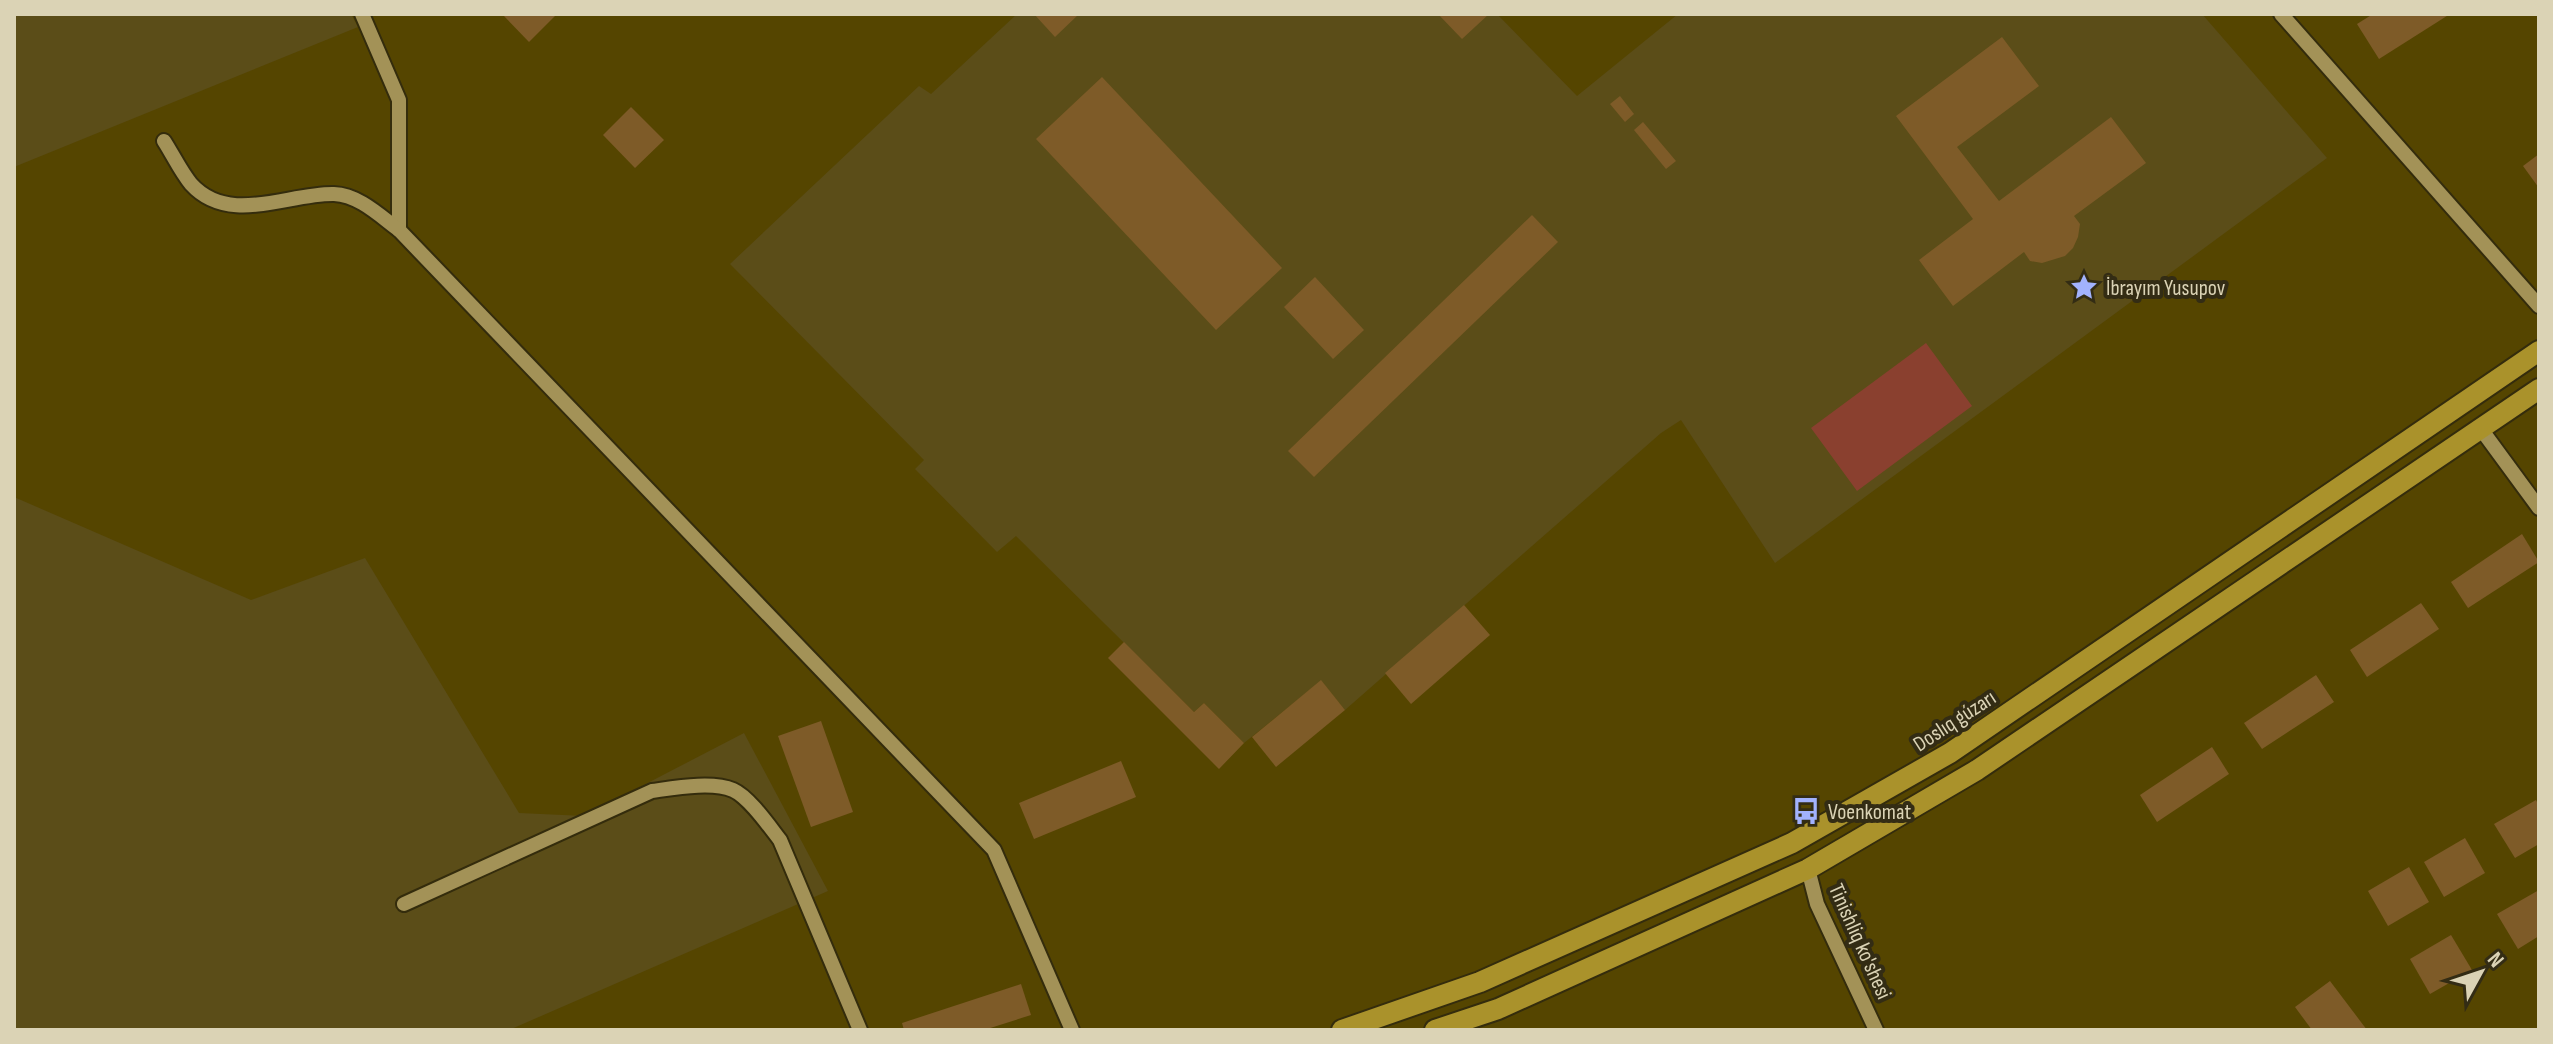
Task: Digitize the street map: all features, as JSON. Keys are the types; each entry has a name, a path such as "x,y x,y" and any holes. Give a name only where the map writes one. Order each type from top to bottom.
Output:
{"main road":[{"name":"Doslıq gúzarı","path":"1342,1030 1480,982 1792,843 1950,753 2539,351"},
{"path":"1435,1030 1498,1009 1808,869 1977,770 2539,389"}],"street":[{"path":"362,14 399,100 399,230"},
{"path":"2281,14 2539,306"},
{"path":"164,141 191,184 212,201 233,205 271,204 336,194 367,205 399,230 994,850 1072,1030"},
{"path":"2481,429 2539,508"},
{"path":"404,904 652,791 693,785 733,790 759,814 780,840 860,1030"},
{"name":"Tinishliq ko'shesi","path":"1808,869 1817,904 1876,1030"}],"shaded area":[{"path":"14,14 351,14 358,27 14,167"},
{"path":"1017,14 1497,14 1577,96 1678,14 2202,14 2327,158 1775,563 1681,420 1661,433 1345,710 1321,681 1244,743 1204,703 1194,712 1016,536 997,552 915,469 924,460 730,264 919,86 931,94"},
{"path":"1926,343 1972,406 1857,491 1811,428"},
{"path":"14,497 251,600 365,558 519,813 584,816 744,733 828,891 509,1030 14,1030"}],"building":[{"path":"502,14 557,14 529,42"},
{"path":"1034,14 1079,14 1055,37"},
{"path":"1438,14 1489,14 1462,39"},
{"path":"2373,14 2450,14 2379,59 2357,24"},
{"path":"2002,37 2039,86 1957,147 1999,201 2111,117 2146,163 2074,216 2080,224 2078,237 2065,256 2042,263 2030,261 2024,252 1953,306 1919,260 1973,219 1896,116"},
{"path":"1102,77 1282,268 1216,330 1036,139"},
{"path":"1620,96 1634,114 1625,122 1610,104"},
{"path":"631,107 664,140 635,168 603,135"},
{"path":"1643,122 1676,161 1666,169 1634,130"},
{"path":"2539,154 2539,188 2523,166"},
{"path":"1532,215 1558,242 1314,477 1288,451"},
{"path":"1315,277 1364,330 1333,359 1284,307"},
{"path":"2522,534 2539,562 2468,608 2451,582"},
{"path":"2421,603 2439,629 2367,677 2350,650"},
{"path":"1464,605 1490,635 1411,704 1385,673"},
{"path":"1124,642 1194,712 1204,703 1244,743 1219,769 1108,658"},
{"path":"2316,675 2334,702 2262,749 2244,723"},
{"path":"1321,680 1345,710 1276,767 1252,737"},
{"path":"821,721 853,812 811,827 778,736"},
{"path":"2212,747 2229,774 2157,822 2140,795"},
{"path":"1121,761 1136,797 1034,839 1019,803"},
{"path":"2536,800 2539,806 2539,844 2515,858 2494,824"},
{"path":"2465,838 2485,873 2444,897 2424,862"},
{"path":"2409,867 2429,902 2388,926 2368,891"},
{"path":"2539,890 2539,936 2518,949 2497,914"},
{"path":"2451,935 2472,970 2430,994 2410,959"},
{"path":"2330,981 2367,1030 2312,1030 2295,1007"},
{"path":"1021,984 1031,1015 984,1030 904,1030 902,1023"}],"place":[{"name":"İbrayım Yusupov","path":"2084,287"},
{"name":"Voenkomat","path":"1806,811"}]}
